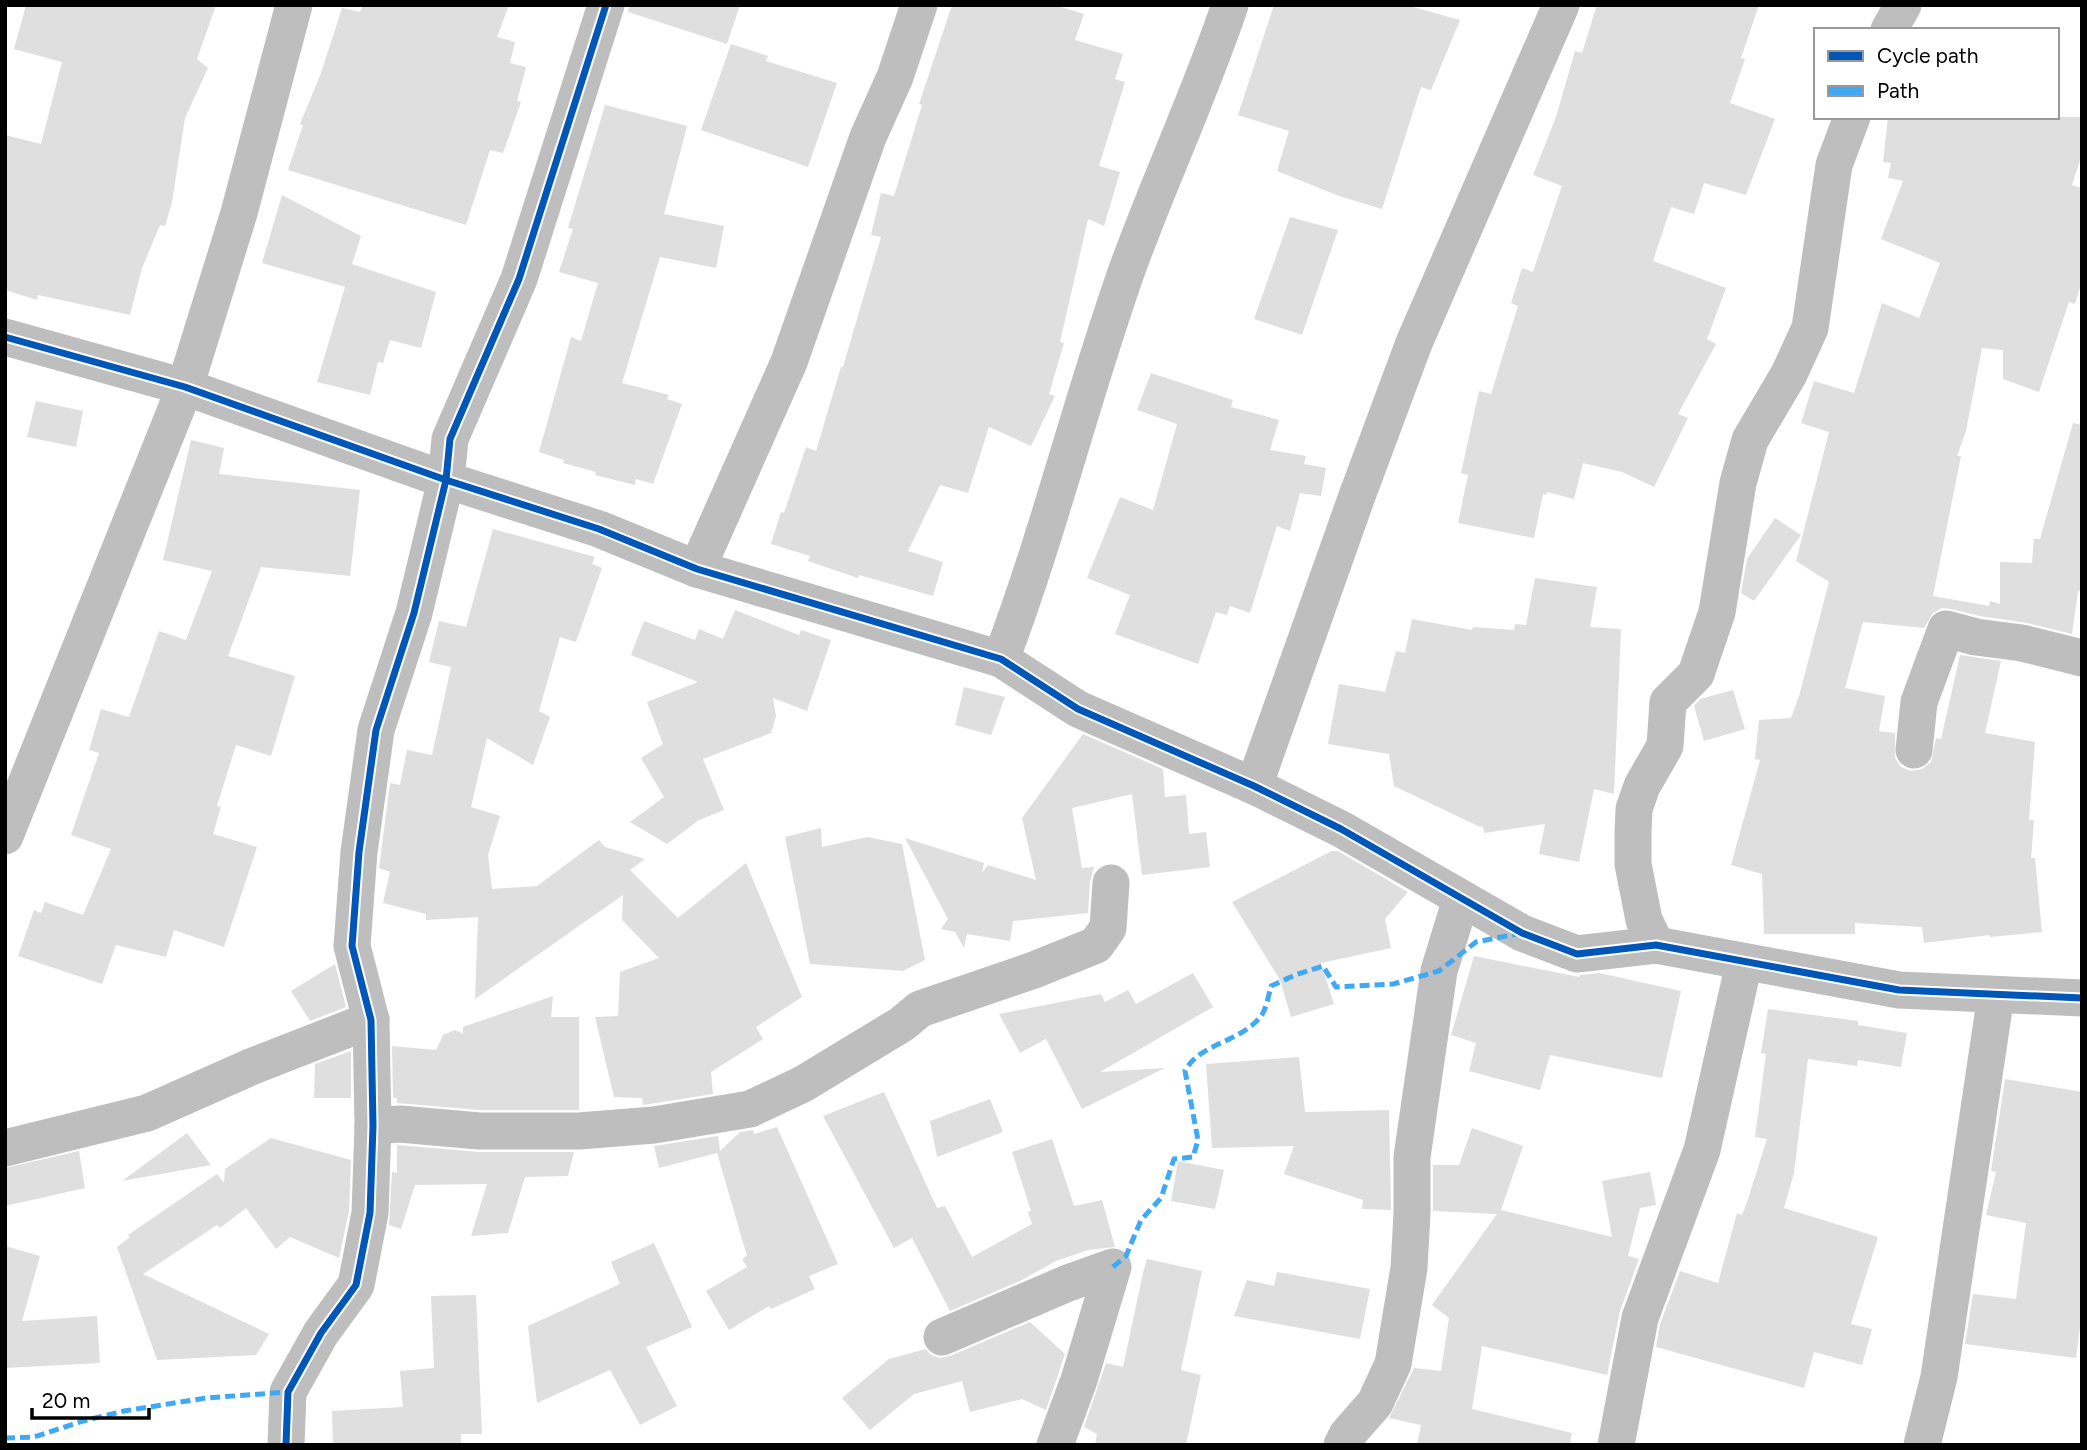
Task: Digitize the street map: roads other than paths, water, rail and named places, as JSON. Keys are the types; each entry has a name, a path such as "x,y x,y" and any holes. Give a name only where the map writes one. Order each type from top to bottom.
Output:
{"street":[{"path":"5,836 185,387 239,213 293,5"},
{"path":"286,1445 288,1392 321,1332 356,1285 370,1213 373,1126 371,1020 352,946 359,852 376,730 414,612 446,480 450,439 519,278 606,5"},
{"path":"697,569 789,362 868,137 895,77 919,5"},
{"path":"1001,659 1030,583 1129,266 1212,60 1230,5"},
{"path":"1254,786 1414,343 1561,5"},
{"path":"1890,28 1903,5"},
{"path":"1656,945 1644,920 1633,864 1634,809 1642,786 1665,746 1668,702 1696,674 1717,612 1738,483 1750,440 1789,374 1810,328 1834,165 1851,119"},
{"path":"5,337 185,387 446,480 599,529 697,569 1001,659 1078,709 1254,786 1340,829 1522,933 1577,954 1656,945 1899,990 2082,998"},
{"path":"1914,750 1919,702 1946,629 1976,637 2022,643 2082,658"},
{"path":"373,1126 400,1125 479,1131 579,1131 654,1125 750,1109 803,1084 902,1024 920,1009 1034,970 1096,944 1108,928 1111,883"},
{"path":"1342,1445 1346,1434 1375,1403 1393,1364 1409,1268 1414,1143 1439,971 1461,899"},
{"path":"1616,1445 1640,1318 1702,1150 1745,962"},
{"path":"1922,1445 1939,1377 1996,995"},
{"path":"5,1148 147,1112 224,1078 371,1020"},
{"path":"942,1337 1068,1283 1113,1267 1079,1380 1055,1445"}]}
